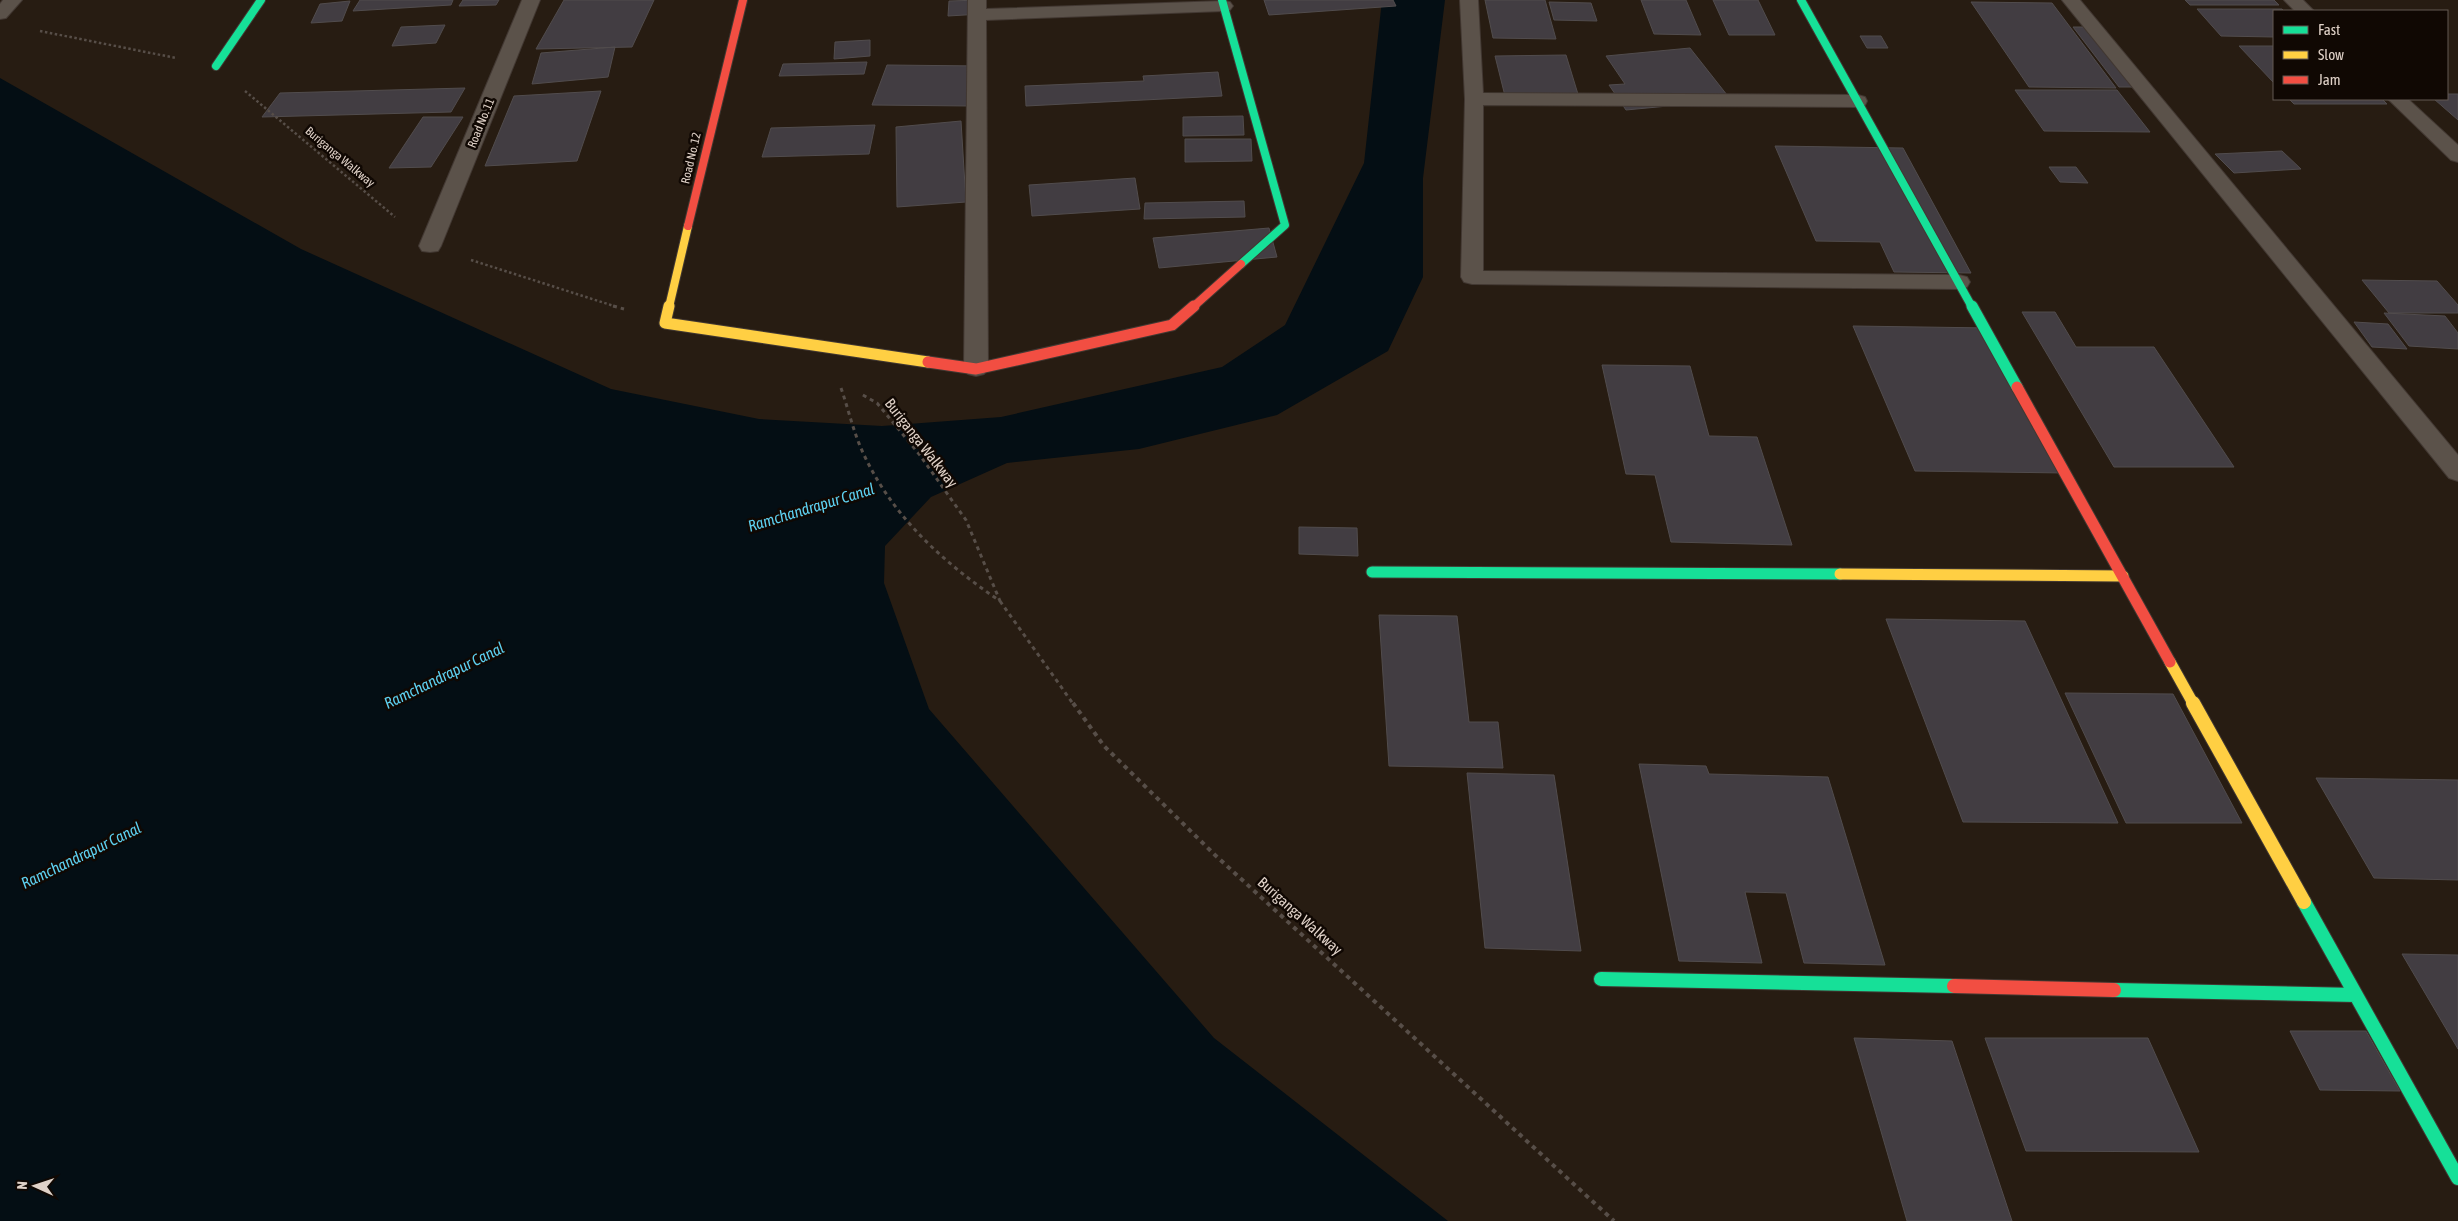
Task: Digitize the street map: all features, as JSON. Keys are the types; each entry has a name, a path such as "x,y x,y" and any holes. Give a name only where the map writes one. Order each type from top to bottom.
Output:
{"street":[{"path":"0,14 13,0"},
{"path":"216,66 261,0"},
{"name":"Road No. 11","path":"430,246 531,0"},
{"name":"Road No. 12","path":"665,323 743,0"},
{"path":"1469,0 1474,99 1472,277 1959,282"},
{"path":"1802,0 2458,1178"},
{"path":"2071,0 2458,472"},
{"path":"2293,0 2304,10"},
{"path":"665,323 976,369 1172,325 1284,225 1223,3 977,7 976,369"},
{"path":"1474,99 1858,101"},
{"path":"2398,100 2458,156"},
{"path":"1372,572 2123,576"},
{"path":"1601,979 2356,995"}],"path":[{"name":"Buriganga Walkway","path":"38,31 216,66 430,246 665,323"},
{"name":"Buriganga Walkway","path":"838,380 865,456 886,496 921,539 970,581 1000,601"},
{"name":"Buriganga Walkway","path":"854,390 878,403 919,454 960,513 990,572 1000,601 1104,746 1223,861 1614,1221"}],"water":[{"name":"Ramchandrapur Canal","path":"1382,0 1445,0 1423,178 1423,277 1388,351 1277,415 1139,449 1007,463 931,497 885,546 884,583 929,709 1214,1038 1448,1221 0,1221 0,78 301,249 611,389 759,419 882,426 1001,417 1222,367 1285,325 1364,163"}],"building":[{"path":"360,0 453,0 451,5 353,11"},
{"path":"463,0 499,0 496,5 459,6"},
{"path":"564,0 654,0 632,47 536,49"},
{"path":"980,0 981,14 948,16 949,1"},
{"path":"1264,0 1393,0 1396,6 1269,15"},
{"path":"1485,0 1545,0 1556,39 1493,38"},
{"path":"1641,0 1686,0 1701,35 1654,34"},
{"path":"1713,0 1758,0 1775,35 1729,35"},
{"path":"2185,0 2274,0 2279,5 2190,5"},
{"path":"350,1 342,21 311,23 320,4"},
{"path":"1549,2 1591,3 1597,21 1554,20"},
{"path":"1971,2 2052,3 2116,88 2029,87"},
{"path":"2197,9 2283,10 2273,10 2273,37 2221,36"},
{"path":"445,25 436,43 392,46 401,27"},
{"path":"2073,27 2094,27 2141,87 2119,87"},
{"path":"1860,36 1881,36 1888,48 1867,48"},
{"path":"870,40 870,56 834,59 835,42"},
{"path":"2239,46 2273,46 2273,82"},
{"path":"615,47 608,77 532,84 541,53"},
{"path":"1690,48 1731,100 1626,110 1609,85 1625,84 1606,56"},
{"path":"1566,55 1581,104 1507,104 1495,56"},
{"path":"867,62 864,74 779,76 783,64"},
{"path":"887,65 981,66 970,106 872,105"},
{"path":"1218,72 1222,96 1026,106 1025,86 1144,81 1143,76"},
{"path":"465,88 451,112 262,117 280,93"},
{"path":"2015,90 2117,90 2150,132 2044,131"},
{"path":"601,91 577,161 485,166 514,96"},
{"path":"2448,94 2458,94 2458,120 2435,100 2448,100"},
{"path":"2290,100 2383,100 2387,104 2294,104"},
{"path":"1243,116 1244,135 1183,136 1183,117"},
{"path":"423,117 463,117 431,167 389,168"},
{"path":"961,121 966,202 897,207 896,127"},
{"path":"875,125 869,154 762,157 771,128"},
{"path":"1185,139 1251,139 1252,161 1185,162"},
{"path":"1775,146 1903,148 1971,273 1894,272 1880,242 1816,241"},
{"path":"2282,151 2301,169 2234,173 2215,154"},
{"path":"2049,167 2076,167 2088,183 2060,182"},
{"path":"1135,178 1140,209 1032,216 1029,185"},
{"path":"1244,201 1245,217 1144,219 1145,203"},
{"path":"1269,228 1277,257 1159,268 1153,238"},
{"path":"2362,280 2437,281 2458,305 2458,313 2389,313"},
{"path":"2022,312 2055,312 2076,347 2154,347 2234,467 2114,467"},
{"path":"2384,313 2445,316 2458,333 2458,349 2409,346"},
{"path":"2354,322 2388,324 2407,349 2372,347"},
{"path":"1853,326 1990,328 2066,473 1915,471"},
{"path":"1602,365 1690,366 1709,436 1757,437 1792,545 1671,542 1655,475 1626,474"},
{"path":"1299,527 1357,528 1358,556 1299,554"},
{"path":"1379,615 1457,616 1469,722 1498,722 1503,768 1389,766"},
{"path":"1886,619 2025,621 2118,823 1963,822"},
{"path":"2065,693 2173,694 2242,823 2126,823"},
{"path":"1639,764 1706,766 1709,774 1828,777 1885,965 1804,963 1786,893 1745,892 1762,963 1679,961"},
{"path":"1467,773 1554,775 1581,951 1485,948"},
{"path":"2316,778 2458,780 2458,880 2374,878"},
{"path":"2402,954 2458,955 2458,1049"},
{"path":"2290,1031 2366,1031 2400,1091 2320,1090"},
{"path":"1854,1038 1952,1041 2012,1221 1907,1221"},
{"path":"1985,1038 2148,1038 2199,1152 2026,1151"}],"traffic: fast":[{"path":"216,66 261,0"},
{"path":"1222,0 1285,225 1241,264"},
{"path":"1801,0 2017,387"},
{"path":"1372,572 1840,574"},
{"path":"2304,902 2458,1178"},
{"path":"1601,979 1954,986"},
{"path":"2114,990 2356,995"}],"traffic: slow":[{"path":"688,226 665,323 928,362"},
{"path":"1840,574 2123,576"},
{"path":"2170,662 2304,902"}],"traffic: jam":[{"path":"688,226 743,0"},
{"path":"928,362 976,369 1172,325 1241,264"},
{"path":"2017,387 2170,662"},
{"path":"1954,986 2114,990"}]}
